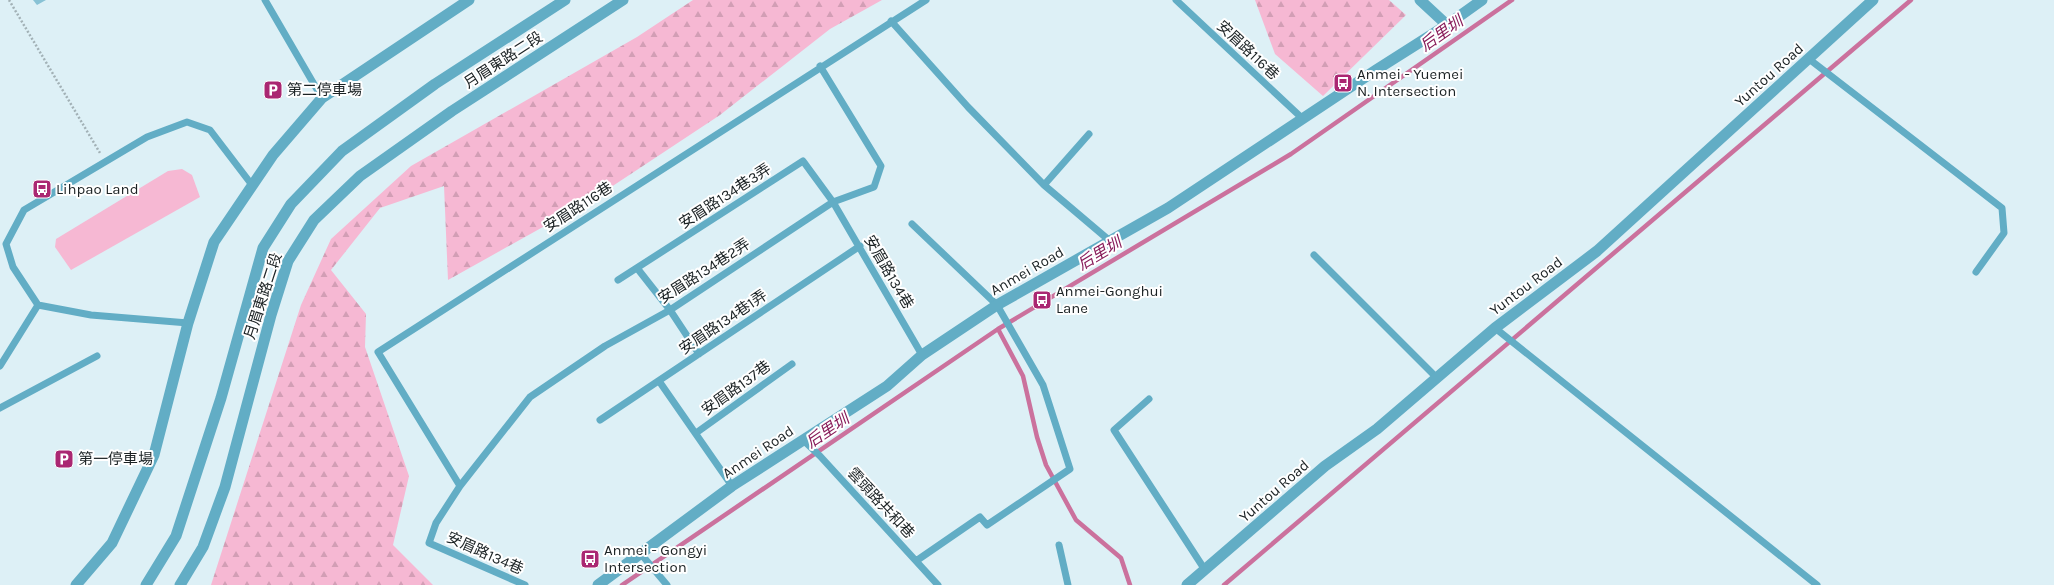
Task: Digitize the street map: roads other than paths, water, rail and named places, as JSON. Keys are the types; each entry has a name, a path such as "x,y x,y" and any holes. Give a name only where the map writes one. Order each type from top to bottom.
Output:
{"street":[{"path":"76,585 112,543 154,455 188,323 214,242 252,185 273,155 322,98 469,0"},
{"name":"月眉東路二段","path":"146,585 176,536 221,398 263,248 291,204 342,151 435,84 565,0"},
{"name":"月眉東路二段","path":"180,585 203,547 225,487 271,315 288,261 314,220 360,176 452,111 623,0"},
{"path":"1420,0 1447,25"},
{"name":"Anmei Road","path":"598,585 732,486 887,386 922,355 997,305 1168,208 1447,25 1482,0"},
{"name":"Yuntou Road","path":"1187,585 1325,466 1376,429 1495,328 1597,251 1873,0"}],"lane":[{"path":"265,0 322,98"},
{"name":"安眉路116巷","path":"460,486 378,352 820,66 926,0"},
{"name":"安眉路116巷","path":"1176,0 1303,119"},
{"path":"892,21 968,107 1044,185 1110,241"},
{"path":"1809,59 2002,208 2004,233 1976,272"},
{"name":"安眉路134巷2弄","path":"460,486 530,397 606,346 670,310 833,202 874,187 881,166 820,66"},
{"path":"188,323 91,315 38,305 13,267 6,244 24,210 147,137 187,122 210,130 252,185"},
{"path":"1044,185 1089,134"},
{"name":"安眉路134巷3弄","path":"618,280 803,161 833,202"},
{"name":"安眉路134巷","path":"833,202 860,246 922,355"},
{"path":"912,224 997,305 1043,385 1070,469 987,525 980,517 916,561"},
{"name":"安眉路134巷1弄","path":"600,420 860,246"},
{"path":"1314,255 1437,378"},
{"path":"637,268 670,310 699,354"},
{"path":"0,366 38,305"},
{"path":"1495,328 1817,585"},
{"path":"0,408 98,356"},
{"name":"安眉路137巷","path":"696,433 792,364"},
{"name":"安眉路137巷","path":"659,381 732,486"},
{"path":"1149,399 1114,430 1204,570"},
{"name":"雲頭路共和巷","path":"803,440 820,456 938,585"},
{"name":"安眉路134巷","path":"460,486 436,523 428,542 525,585"},
{"path":"1059,545 1068,585"},
{"path":"641,554 667,585"}],"waterway":[{"name":"后里圳","path":"622,585 998,329 1291,154 1512,0"},
{"path":"1224,585 1911,0"},
{"path":"998,329 1023,376 1037,437 1046,465 1076,520 1121,558 1130,585"}],"place":[{"name":"Anmei - Yuemei N. Intersection","path":"1343,83"},
{"name":"第二停車場","path":"273,90"},
{"name":"Lihpao Land","path":"42,189"},
{"name":"Anmei-Gonghui Lane","path":"1042,300"},
{"name":"第一停車場","path":"64,459"},
{"name":"Anmei - Gongyi Intersection","path":"590,559"}]}
